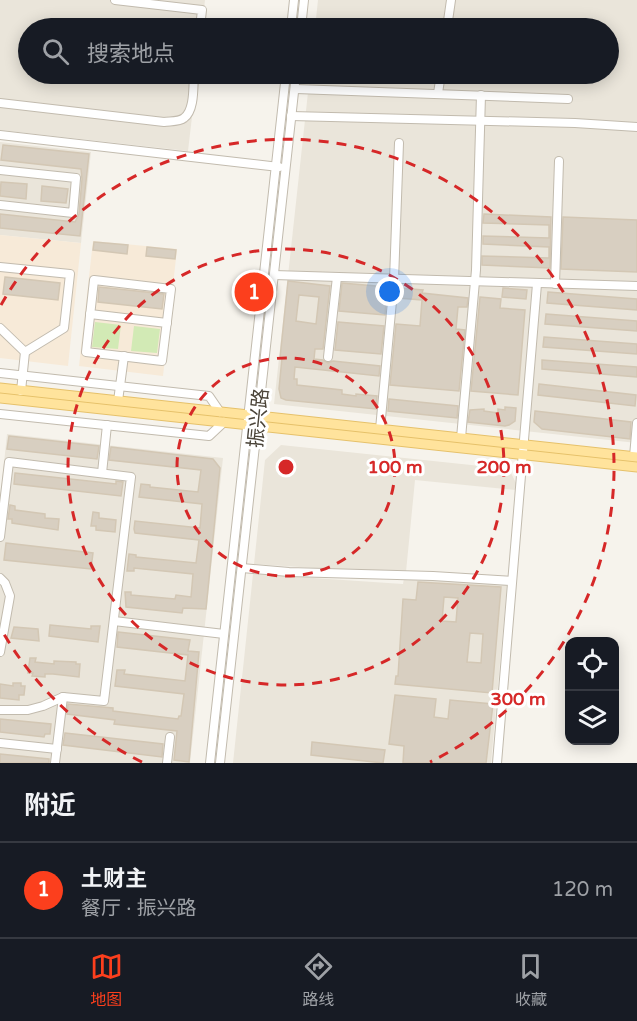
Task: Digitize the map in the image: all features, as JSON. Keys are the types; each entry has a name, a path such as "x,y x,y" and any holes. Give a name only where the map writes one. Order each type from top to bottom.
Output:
{"main road":[{"path":"0,388 220,412 253,420 523,449 636,457"},
{"path":"0,398 224,422 253,420 380,429 461,438 637,467"}],"street":[{"path":"115,0 202,10 201,18"},
{"path":"292,18 294,0"},
{"path":"302,18 304,0"},
{"path":"449,18 452,0"},
{"path":"0,103 164,122 185,118 190,108 193,84"},
{"name":"振兴路","path":"220,763 242,568 253,420 285,84"},
{"name":"振兴路","path":"210,763 224,634 274,275 295,84"},
{"path":"438,93 439,84"},
{"path":"296,88 568,99"},
{"path":"461,438 475,282 481,95"},
{"path":"291,116 480,120 637,127"},
{"path":"0,135 286,168"},
{"path":"380,429 394,280 399,143"},
{"path":"555,284 559,161"},
{"path":"0,170 76,178 72,213 0,205"},
{"path":"0,267 70,274 64,328 25,352"},
{"path":"274,275 637,286"},
{"path":"328,357 337,278"},
{"path":"94,280 171,289 162,361 86,352 90,314 94,280"},
{"path":"496,763 537,284"},
{"path":"90,314 167,323"},
{"path":"0,328 25,352"},
{"path":"21,390 25,352"},
{"path":"118,401 124,356"},
{"path":"0,373 209,396 220,412"},
{"path":"0,414 209,436 224,422"},
{"path":"636,457 637,423"},
{"path":"102,473 107,425"},
{"path":"0,537 9,462 131,477 104,701 63,697 28,710 0,711"},
{"path":"242,568 512,581"},
{"path":"0,578 5,583 10,596 0,652"},
{"path":"114,621 224,634"},
{"path":"55,763 63,697"},
{"path":"167,763 170,737"},
{"path":"0,742 57,749"}],"shaded area":[{"path":"0,0 205,0 203,18 18,18 18,84 196,84 188,151 0,130"},
{"path":"318,0 637,0 637,443 274,404 309,84 619,84 619,18 316,18"},
{"path":"0,142 91,152 81,243 0,235"},
{"path":"0,235 81,243 68,366 0,358"},
{"path":"93,241 177,249 163,376 79,366"},
{"path":"7,434 223,458 190,763 0,763 0,501"},
{"path":"281,445 509,469 516,483 516,490 415,480 406,572 254,564 265,460"},
{"path":"253,574 403,584 404,578 507,585 491,763 233,763"}],"green space":[{"path":"95,322 121,325 118,349 92,347"},
{"path":"134,326 160,329 157,353 131,351"}],"building":[{"path":"3,145 89,154 80,236 0,228 0,214 75,222 79,214 82,179 81,169 1,160"},
{"path":"1,182 27,184 26,199 0,196"},
{"path":"42,186 68,189 66,203 41,201"},
{"path":"484,214 551,217 550,268 482,265 482,256 549,258 549,247 483,244 483,236 549,238 549,225 483,223"},
{"path":"563,217 637,220 637,272 561,269"},
{"path":"94,242 128,245 127,254 93,250"},
{"path":"147,247 176,250 175,259 146,256"},
{"path":"5,277 60,283 58,300 3,294"},
{"path":"288,281 330,286 323,349 315,349 314,359 328,363 333,361 380,366 379,376 295,367 294,379 297,379 297,385 342,390 342,394 356,396 356,394 377,396 376,409 281,398 279,389 282,358 280,358","holes":["299,295 319,297 316,324 296,321"]},
{"path":"342,283 387,287 385,315 339,311"},
{"path":"99,287 164,294 162,309 98,302"},
{"path":"399,288 468,298 467,307 458,307 456,329 465,330 459,391 390,385 396,324 420,326 422,300 398,298"},
{"path":"503,288 527,290 526,299 502,297"},
{"path":"548,292 637,299 637,310 547,303"},
{"path":"480,297 501,299 500,308 525,310 518,395 471,391"},
{"path":"546,314 637,321 637,331 545,324"},
{"path":"338,322 384,326 381,354 335,350"},
{"path":"544,337 637,344 637,354 543,347"},
{"path":"542,360 637,367 637,377 542,369"},
{"path":"539,384 636,395 635,406 538,395"},
{"path":"389,399 458,406 457,418 388,411"},
{"path":"505,407 516,408 515,421 509,425 468,422 470,410 484,409 484,411 498,413 498,409 505,410"},
{"path":"535,411 631,422 630,439 542,429 534,422"},
{"path":"9,436 99,446 97,459 7,449"},
{"path":"111,447 213,459 220,468 206,609 183,608 182,613 126,607 125,592 131,592 131,595 175,599 176,595 191,597 193,574 134,568 134,571 127,571 129,554 136,555 136,557 196,563 199,540 135,533 134,529 135,521 200,528 202,504 139,497 141,484 198,492 201,470 109,460"},
{"path":"15,473 116,484 116,481 123,482 121,496 14,484"},
{"path":"10,505 15,506 15,510 45,514 45,518 59,519 58,530 12,523 12,519 8,519"},
{"path":"93,512 99,513 99,518 116,520 115,532 96,530 96,526 91,526"},
{"path":"6,543 93,553 91,569 4,560"},
{"path":"418,582 501,587 492,693 395,684 396,676 398,676 403,599 416,600","holes":["444,597 458,598 456,622 442,621","470,633 483,634 481,663 467,662"]},
{"path":"50,625 91,629 91,626 100,626 98,642 49,636"},
{"path":"14,627 38,629 39,641 11,638"},
{"path":"118,632 190,640 188,651 199,652 189,762 174,760 177,731 114,724 115,720 67,714 68,704 113,708 113,711 178,719 181,716 184,694 115,686 117,670 125,670 124,674 185,681 188,655 117,647"},
{"path":"30,658 36,658 35,662 54,664 54,661 76,662 80,664 79,677 53,674 45,674 45,677 32,676 33,673 28,673"},
{"path":"13,683 21,683 21,686 25,686 24,695 19,695 19,700 0,698 0,684 13,686"},
{"path":"395,695 436,699 434,717 448,719 450,700 493,704 486,763 403,763 404,746 389,744"},
{"path":"0,719 51,724 50,734 45,734 44,737 0,732"},
{"path":"65,733 163,744 162,757 63,745"},
{"path":"312,742 385,750 383,763 311,755"},
{"path":"0,754 49,759 49,763 0,763"}],"place":[{"name":"土财主","path":"254,292"}]}
